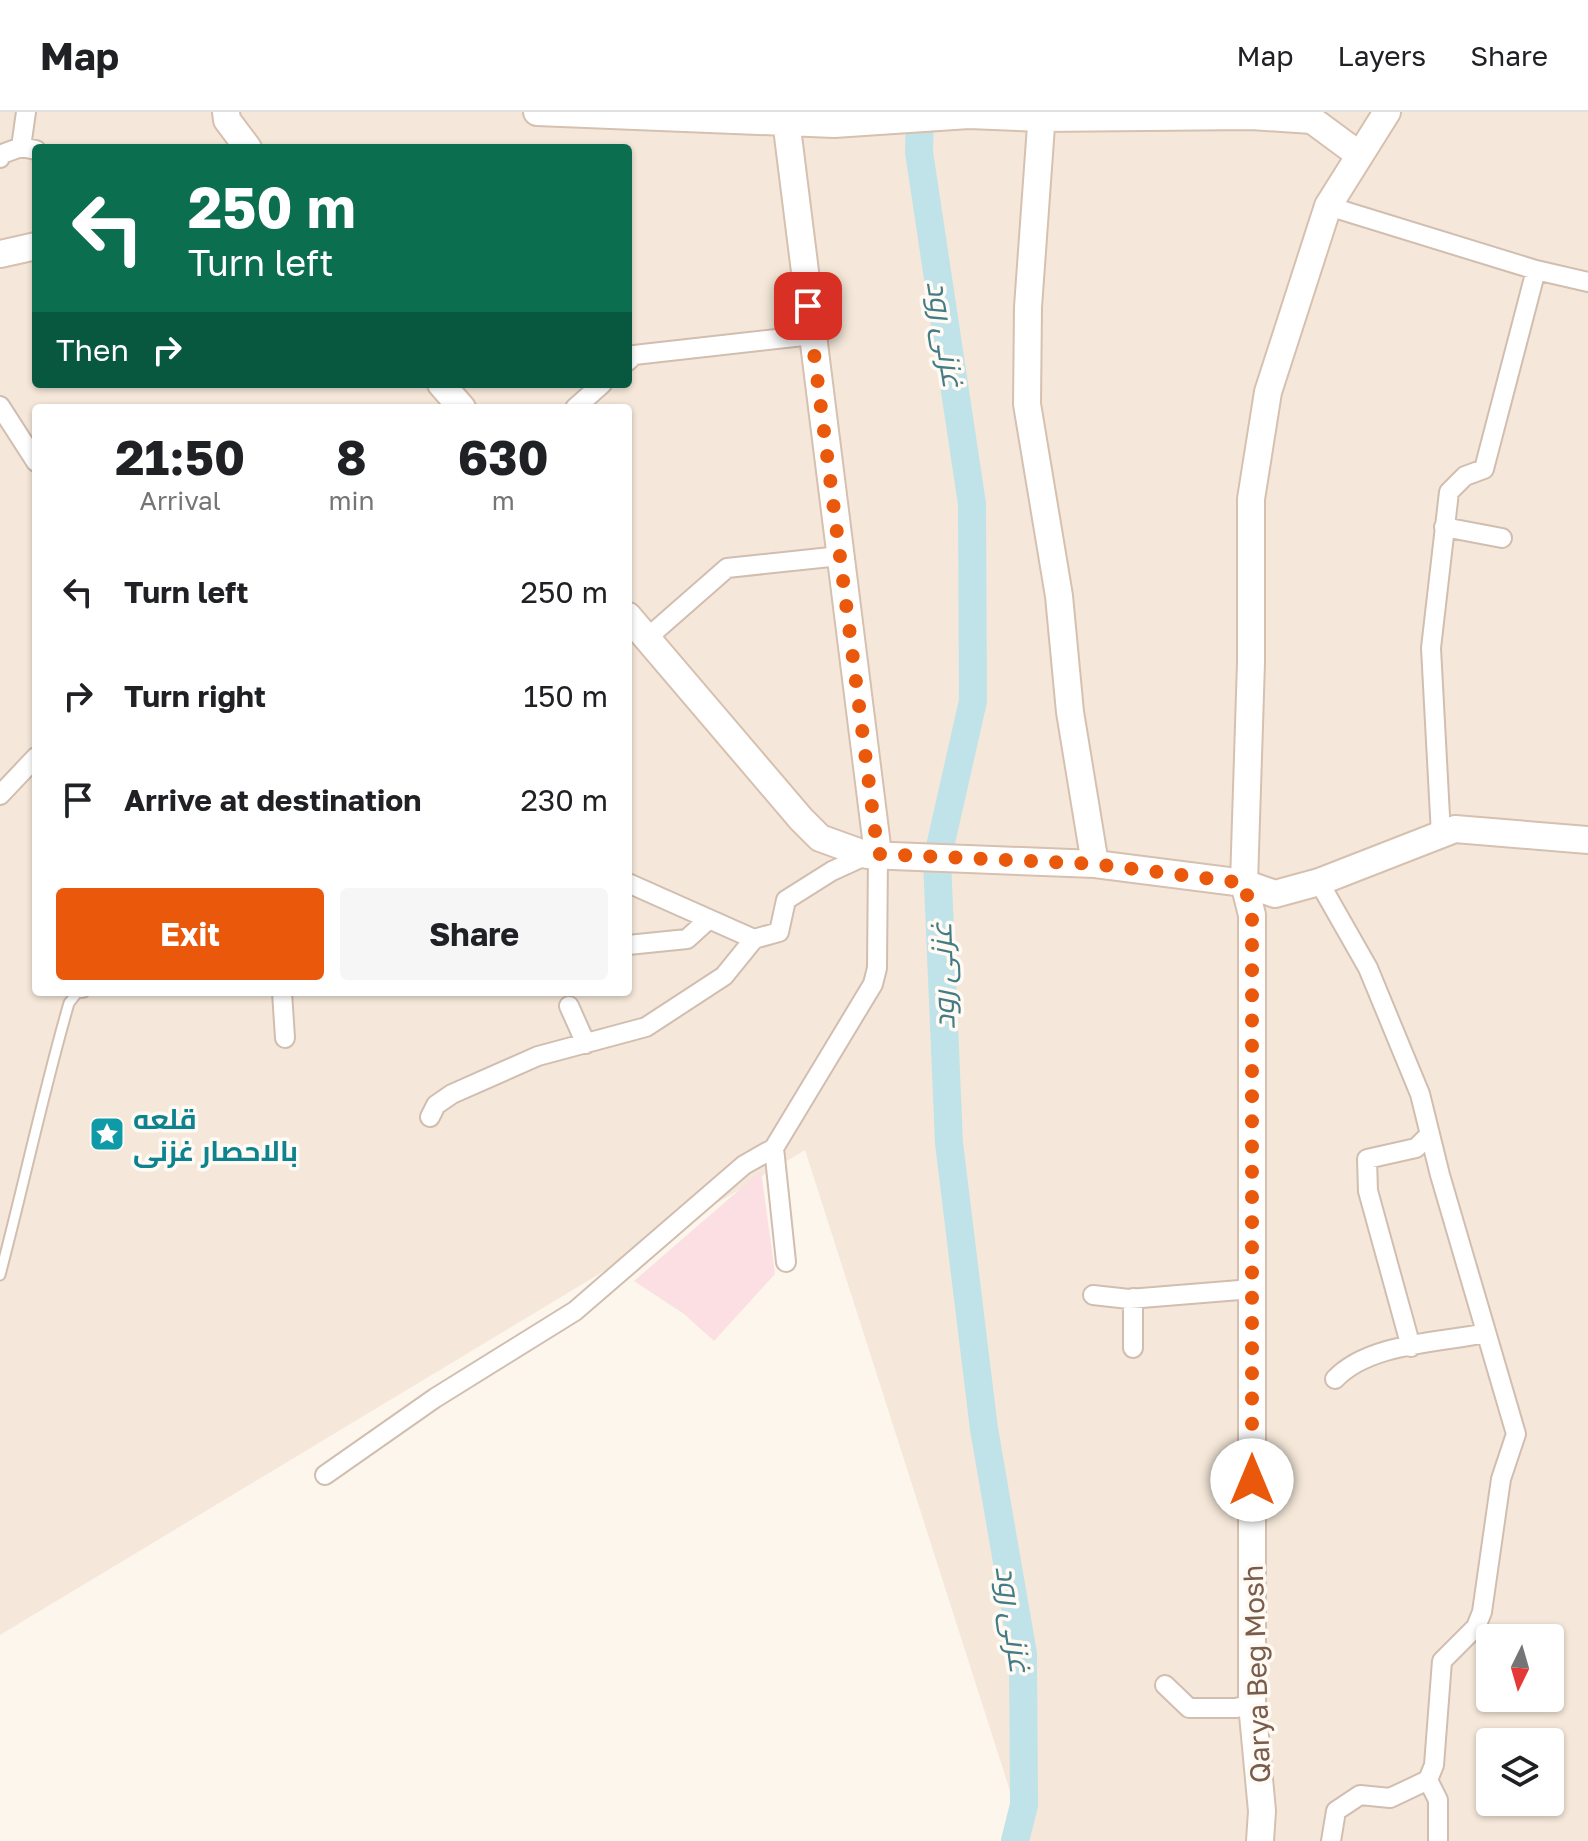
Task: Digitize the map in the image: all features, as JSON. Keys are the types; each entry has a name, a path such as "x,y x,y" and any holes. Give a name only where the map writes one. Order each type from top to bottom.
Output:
{"street":[{"path":"0,158 2,154 28,148 26,112"},
{"path":"226,112 227,120 245,144"},
{"path":"537,112 786,116 834,124 969,115 1251,114 1312,120 1358,154"},
{"name":"Qarya Beg Mosh","path":"1260,1841 1262,1811 1252,1704 1252,915 1244,883 1251,662 1251,499 1268,392 1328,206 1387,112"},
{"path":"1042,115 1028,307 1027,404 1059,596 1070,712 1095,864"},
{"path":"325,1475 435,1398 575,1311 744,1165 774,1148 873,984 877,968 879,855 786,116"},
{"path":"1328,206 1536,270 1588,282"},
{"path":"0,254 32,247"},
{"path":"1441,835 1431,648 1449,492 1465,476 1484,469 1536,270"},
{"path":"632,357 812,335"},
{"path":"444,388 458,404"},
{"path":"580,404 598,388"},
{"path":"0,406 32,456"},
{"path":"1444,527 1502,538"},
{"path":"646,639 727,568 840,556"},
{"path":"632,621 810,829 820,838 879,855 1095,864 1244,883 1275,894 1319,882 1455,829 1588,840"},
{"path":"0,795 32,761"},
{"path":"430,1117 436,1105 452,1094 538,1056 646,1027 724,976 754,939 779,932 786,900 832,871 879,855"},
{"path":"1319,882 1368,968 1420,1094 1429,1135 1516,1434 1501,1479 1482,1612 1476,1627 1442,1661 1434,1765 1428,1780 1390,1798 1360,1795 1336,1811 1331,1841"},
{"path":"632,885 754,939"},
{"path":"632,945 687,939 709,919"},
{"path":"282,996 285,1038"},
{"path":"569,1006 586,1044"},
{"path":"1411,1347 1368,1191 1367,1159 1416,1148 1429,1135"},
{"path":"774,1148 786,1262"},
{"path":"1093,1295 1133,1298 1252,1289"},
{"path":"1133,1298 1133,1348"},
{"path":"1335,1379 1350,1363 1411,1347 1486,1333"},
{"path":"1165,1685 1189,1708 1236,1708 1252,1704"},
{"path":"1428,1780 1438,1800 1438,1841"}],"lane":[{"path":"0,1275 29,1165 42,1097 69,1003 75,996"}],"shaded area":[{"path":"0,112 1588,112 1588,1841 1026,1841 805,1150 0,1635"},
{"path":"761,1171 775,1274 714,1341 684,1314 634,1281"}],"waterway":[{"name":"غزنی رود","path":"920,112 919,152 972,504 973,701 937,860 949,1143 984,1429 1023,1654 1024,1805 1015,1841"}],"place":[{"name":"قلعه بالاحصار غزنی","path":"107,1134"}],"route":[{"path":"808,306 878,854 1095,864 1244,883 1252,915 1252,1480"}]}
